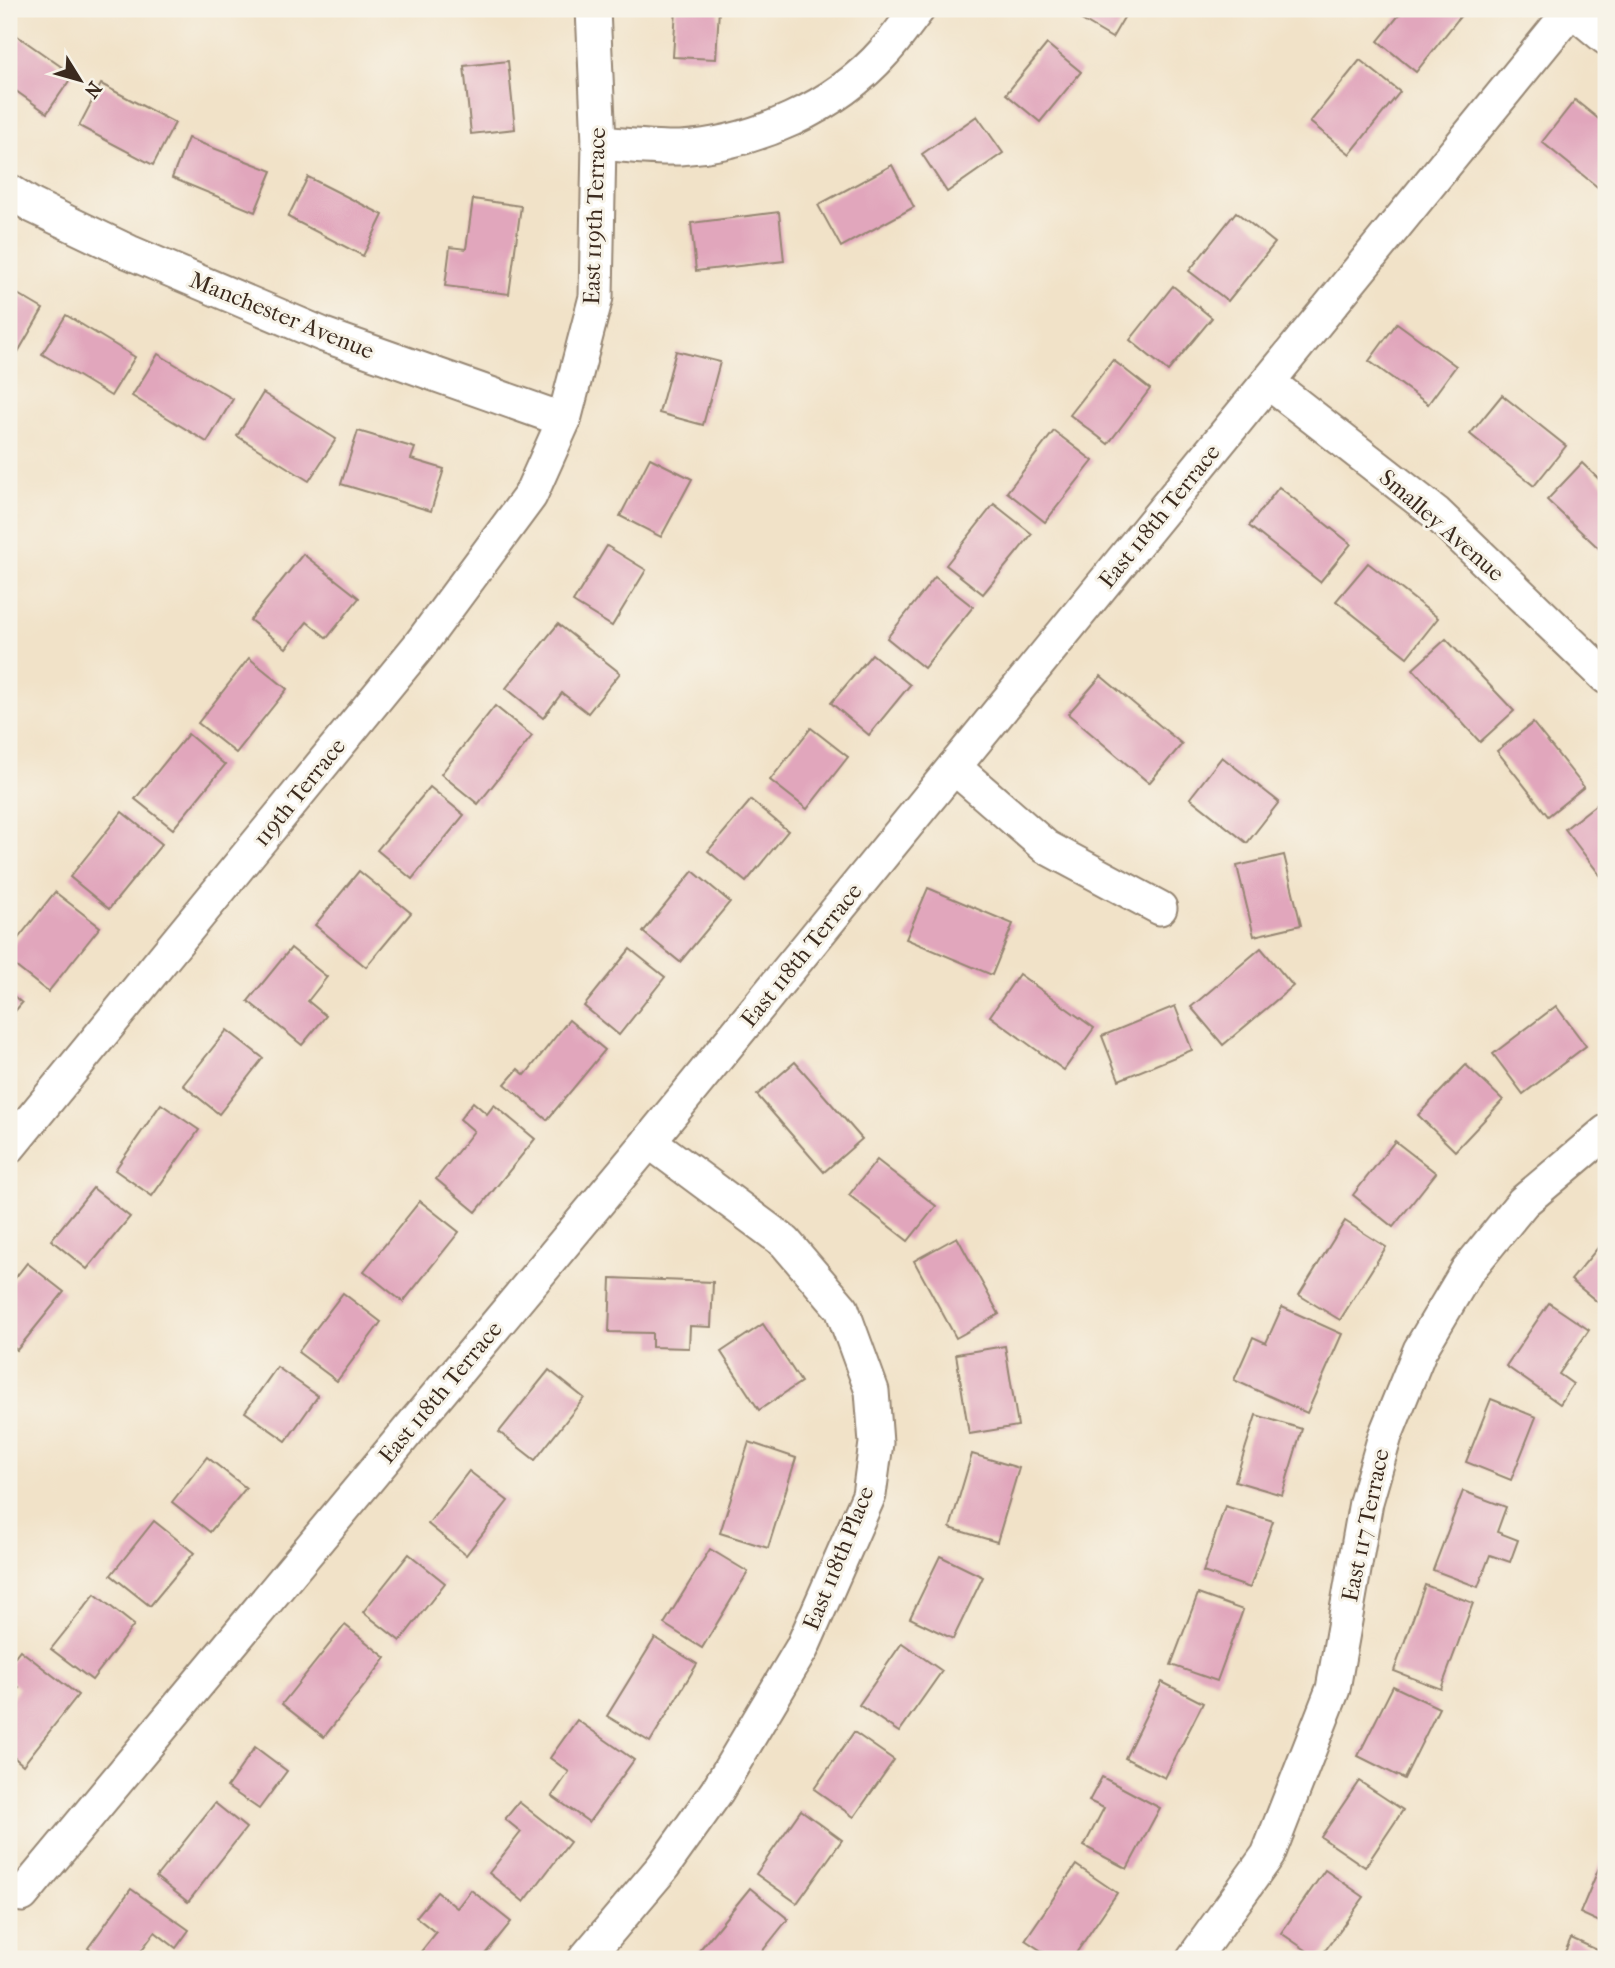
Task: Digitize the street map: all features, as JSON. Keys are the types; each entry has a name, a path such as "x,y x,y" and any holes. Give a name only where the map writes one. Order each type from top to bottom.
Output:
{"street":[{"name":"East 119th Terrace","path":"564,420 596,296 599,143 593,9"},
{"path":"599,143 680,148 745,137 805,113 859,76 885,52 918,9"},
{"path":"1572,9 1606,38"},
{"name":"East 118th Terrace","path":"22,1895 649,1140 1572,9"},
{"name":"Manchester Avenue","path":"9,191 33,206 128,252 324,335 564,420"},
{"name":"Smalley Avenue","path":"1268,382 1436,513 1606,677"},
{"name":"119th Terrace","path":"9,1147 419,646 530,496 564,420"},
{"path":"954,767 1046,847 1160,908"},
{"name":"East 117 Terrace","path":"1193,1959 1268,1855 1333,1689 1366,1502 1385,1436 1420,1350 1467,1271 1523,1202 1606,1132"},
{"name":"East 118th Place","path":"585,1959 662,1868 717,1791 802,1648 869,1495 876,1443 872,1391 842,1309 785,1242 649,1140"}],"building":[{"path":"676,9 719,9 716,59 673,57"},
{"path":"1070,9 1129,9 1112,38 1068,12"},
{"path":"1404,9 1466,9 1416,72 1378,41"},
{"path":"16,35 73,75 47,113 9,86 9,46"},
{"path":"1047,44 1081,72 1040,122 1006,94"},
{"path":"1360,60 1400,92 1350,154 1310,122"},
{"path":"508,61 515,129 471,134 464,66"},
{"path":"101,84 175,123 153,165 79,126"},
{"path":"1575,100 1606,125 1606,194 1542,142"},
{"path":"977,116 1003,153 947,192 922,154"},
{"path":"188,138 272,171 255,212 172,178"},
{"path":"892,165 914,207 841,247 818,205"},
{"path":"308,177 383,215 363,256 288,217"},
{"path":"473,199 521,206 509,294 445,286 450,247 466,249"},
{"path":"779,212 784,261 696,271 691,223"},
{"path":"1236,212 1275,243 1228,301 1189,271"},
{"path":"1173,286 1212,318 1168,371 1130,340"},
{"path":"9,289 43,309 18,352 9,346"},
{"path":"66,315 135,357 111,396 42,354"},
{"path":"1397,323 1456,366 1428,404 1369,361"},
{"path":"676,351 720,362 703,425 659,413"},
{"path":"158,354 233,399 207,442 132,396"},
{"path":"1113,360 1150,389 1108,444 1070,415"},
{"path":"263,393 336,439 309,481 237,436"},
{"path":"1502,395 1566,446 1534,486 1470,434"},
{"path":"358,431 415,448 411,459 444,469 431,511 341,484"},
{"path":"1054,431 1093,461 1045,522 1007,492"},
{"path":"650,458 692,479 661,537 620,516"},
{"path":"1582,463 1606,486 1606,555 1547,500"},
{"path":"1279,487 1351,544 1320,582 1249,526"},
{"path":"994,504 1032,534 983,594 946,565"},
{"path":"607,546 646,570 612,626 573,602"},
{"path":"303,554 359,598 327,638 307,622 286,648 250,620"},
{"path":"1368,563 1438,618 1407,657 1336,601"},
{"path":"935,577 973,607 924,668 887,638"},
{"path":"558,624 620,673 588,713 562,693 543,718 506,688"},
{"path":"1446,639 1514,711 1480,742 1413,669"},
{"path":"872,654 910,685 869,735 831,703"},
{"path":"249,658 287,689 236,753 198,723"},
{"path":"1101,676 1182,744 1149,783 1068,714"},
{"path":"495,706 532,736 478,804 441,774"},
{"path":"1533,723 1584,787 1548,816 1497,751"},
{"path":"811,728 848,757 807,809 770,780"},
{"path":"188,734 225,765 173,829 135,799"},
{"path":"1222,757 1279,802 1247,843 1190,798"},
{"path":"430,787 464,815 412,879 377,850"},
{"path":"1603,799 1606,804 1606,883 1565,829"},
{"path":"751,800 788,831 746,882 708,851"},
{"path":"122,812 162,844 109,909 70,877"},
{"path":"1284,855 1301,925 1254,936 1237,866"},
{"path":"359,871 411,913 366,967 315,925"},
{"path":"693,871 730,902 680,962 643,932"},
{"path":"928,888 1013,924 992,975 906,939"},
{"path":"55,892 100,927 48,992 9,961 9,950"},
{"path":"291,948 327,977 308,1001 326,1016 302,1045 248,1001"},
{"path":"1261,948 1293,986 1223,1045 1191,1007"},
{"path":"630,949 665,977 619,1035 584,1006"},
{"path":"1019,974 1094,1028 1064,1070 990,1016"},
{"path":"9,992 22,1003 9,1018"},
{"path":"1175,1006 1192,1050 1119,1080 1102,1036"},
{"path":"1556,1006 1586,1046 1523,1094 1493,1054"},
{"path":"569,1020 605,1050 547,1120 505,1084 518,1069 525,1075"},
{"path":"227,1030 263,1058 219,1114 183,1085"},
{"path":"795,1062 862,1139 824,1172 757,1095"},
{"path":"1466,1065 1503,1100 1455,1151 1418,1115"},
{"path":"473,1102 487,1114 494,1105 535,1139 476,1212 436,1179 474,1131 460,1119"},
{"path":"161,1104 199,1130 152,1196 115,1170"},
{"path":"1395,1141 1436,1173 1393,1227 1353,1195"},
{"path":"877,1160 936,1206 908,1241 849,1195"},
{"path":"93,1188 130,1217 87,1269 51,1240"},
{"path":"420,1201 459,1232 403,1302 364,1271"},
{"path":"1345,1221 1386,1247 1340,1320 1299,1295"},
{"path":"957,1237 999,1314 956,1338 914,1261"},
{"path":"1606,1238 1606,1309 1571,1280"},
{"path":"27,1263 64,1292 17,1350 9,1344 9,1286"},
{"path":"611,1278 713,1282 711,1327 690,1326 689,1348 652,1347 652,1333 609,1332"},
{"path":"343,1293 381,1322 337,1381 298,1352"},
{"path":"1549,1303 1589,1330 1559,1374 1573,1384 1560,1404 1506,1366"},
{"path":"1282,1307 1342,1334 1307,1413 1234,1380 1253,1337 1266,1343"},
{"path":"763,1324 801,1382 759,1410 721,1352"},
{"path":"1005,1346 1018,1426 969,1434 956,1354"},
{"path":"277,1367 318,1396 286,1441 245,1412"},
{"path":"549,1370 584,1398 535,1460 499,1432"},
{"path":"1491,1399 1536,1417 1511,1480 1466,1462"},
{"path":"1256,1415 1302,1429 1282,1495 1235,1481"},
{"path":"749,1442 796,1458 768,1548 720,1533"},
{"path":"972,1454 1019,1468 997,1542 950,1528"},
{"path":"207,1457 246,1488 210,1532 172,1502"},
{"path":"469,1471 508,1501 466,1555 428,1524"},
{"path":"1463,1491 1506,1507 1497,1532 1518,1540 1510,1562 1490,1555 1478,1587 1433,1570"},
{"path":"1225,1506 1273,1521 1250,1588 1203,1572"},
{"path":"154,1521 194,1553 150,1606 111,1575"},
{"path":"710,1549 748,1572 702,1648 664,1624"},
{"path":"409,1554 445,1583 400,1641 363,1612"},
{"path":"940,1556 983,1577 953,1639 910,1618"},
{"path":"1425,1585 1473,1603 1441,1689 1394,1671"},
{"path":"95,1594 134,1625 92,1680 51,1649"},
{"path":"1198,1594 1243,1610 1217,1681 1171,1665"},
{"path":"345,1625 386,1658 324,1737 282,1704"},
{"path":"655,1638 697,1664 650,1742 607,1716"},
{"path":"902,1643 942,1671 899,1732 859,1705"},
{"path":"20,1650 78,1695 23,1765 9,1753 9,1701 19,1688 9,1679 9,1664"},
{"path":"1162,1682 1203,1703 1165,1778 1125,1758"},
{"path":"1393,1686 1439,1708 1404,1779 1358,1756"},
{"path":"577,1720 634,1760 589,1822 552,1796 569,1772 550,1758"},
{"path":"854,1732 894,1760 854,1817 814,1789"},
{"path":"255,1747 287,1771 259,1809 227,1787"},
{"path":"1102,1777 1160,1808 1127,1869 1084,1846 1104,1808 1089,1801"},
{"path":"1359,1781 1403,1810 1365,1867 1321,1837"},
{"path":"519,1802 570,1842 524,1902 489,1873 521,1832 505,1819"},
{"path":"215,1803 246,1828 188,1902 156,1877"},
{"path":"801,1810 842,1840 797,1903 756,1874"},
{"path":"1606,1851 1606,1925 1580,1913"},
{"path":"1076,1865 1117,1893 1072,1959 1054,1959 1025,1940"},
{"path":"1325,1870 1364,1897 1319,1959 1281,1933"},
{"path":"750,1888 788,1919 756,1959 706,1959 698,1952"},
{"path":"131,1889 189,1930 176,1948 155,1932 135,1959 103,1959 88,1948"},
{"path":"471,1890 511,1922 481,1959 426,1959 419,1954 436,1933 416,1917 437,1892 457,1908"},
{"path":"1571,1938 1606,1954 1606,1959 1562,1959"}]}
